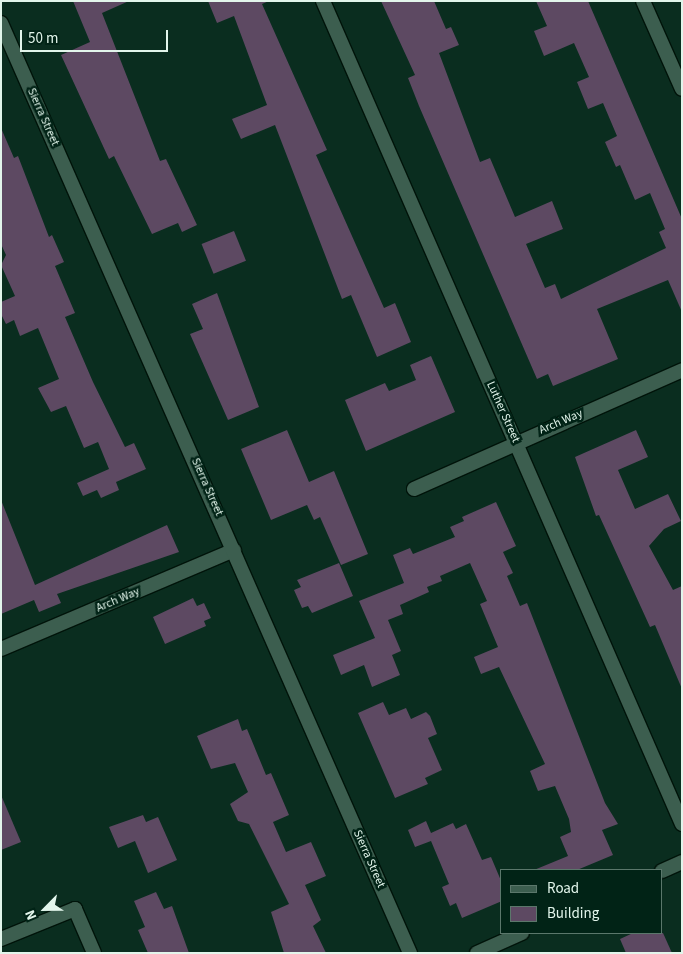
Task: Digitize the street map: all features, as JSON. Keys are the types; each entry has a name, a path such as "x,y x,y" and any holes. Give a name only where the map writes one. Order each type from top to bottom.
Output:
{"street":[{"name":"Luther Street","path":"323,1 682,824"},
{"path":"642,1 682,89"},
{"name":"Sierra Street","path":"1,23 410,953"},
{"name":"Arch Way","path":"414,489 516,441 682,370"},
{"name":"Arch Way","path":"1,649 234,550"},
{"path":"663,871 682,862"},
{"path":"1,940 75,909 94,953"},
{"path":"477,953 520,934"}],"building":[{"path":"73,1 129,1 102,13 160,161 166,159 197,225 182,232 178,223 152,234 114,156 109,159 61,55 90,42"},
{"path":"208,1 269,1 262,4 327,150 316,155 384,308 395,303 411,342 377,357 351,295 342,299 275,125 241,139 232,119 267,105 234,16 217,23"},
{"path":"381,1 434,1 446,29 451,27 459,45 439,53 480,162 490,158 515,217 552,201 563,229 526,244 545,288 555,284 561,299 666,248 659,232 665,229 650,193 635,200 620,165 616,167 605,142 617,136 603,103 588,109 577,82 589,77 574,43 544,56 534,31 547,26 536,1 588,1 682,219 682,312 668,280 597,309 618,359 553,386 548,374 537,379 419,106 408,78 415,75"},
{"path":"1,128 14,158 18,156 49,237 52,235 64,262 55,266 75,313 65,317 93,382 125,447 134,443 146,469 116,482 119,490 101,498 97,490 83,496 77,483 109,469 98,442 84,448 66,406 51,412 38,388 59,379 38,328 20,336 14,320 6,324 1,314 1,302 15,296 1,265 6,255 1,244"},
{"path":"234,231 246,261 214,274 202,244"},
{"path":"217,293 259,407 228,420 190,334 203,329 192,304"},
{"path":"431,356 455,412 366,451 345,400 385,383 389,391 416,380 410,365"},
{"path":"287,430 309,482 334,471 368,554 341,565 320,517 314,520 307,505 271,520 241,449"},
{"path":"636,430 648,457 618,470 635,509 668,494 681,521 664,529 649,546 673,590 682,586 682,689 655,625 650,627 599,515 596,516 575,457"},
{"path":"1,500 35,585 167,525 179,552 57,594 61,603 39,612 34,600 1,614"},
{"path":"496,502 516,546 503,552 513,573 507,576 520,606 527,603 605,803 618,824 602,830 613,855 579,869 536,869 568,856 560,837 571,832 569,819 555,786 538,791 530,771 545,764 499,667 481,674 474,657 498,647 480,604 487,601 470,563 440,576 442,581 427,587 429,592 400,605 403,614 388,620 401,651 392,655 400,675 372,687 364,665 341,675 333,655 375,638 359,601 404,583 393,555 410,548 413,554 455,537 450,527 464,521 462,517"},
{"path":"339,563 353,596 312,613 308,606 302,608 294,590 301,587 297,580"},
{"path":"193,598 197,606 204,603 211,618 204,621 206,626 165,644 153,617"},
{"path":"383,702 389,715 406,708 411,719 426,712 430,716 437,734 428,738 442,770 425,778 428,784 395,798 358,713"},
{"path":"238,719 242,731 247,729 266,775 271,773 289,815 273,822 286,852 311,842 326,876 305,885 321,920 313,926 326,953 284,953 271,912 289,904 249,824 238,821 230,804 248,792 235,763 211,769 197,736"},
{"path":"1,795 21,842 1,850"},
{"path":"143,815 146,822 158,817 177,860 148,873 135,841 118,848 109,827"},
{"path":"426,821 431,833 453,823 456,829 466,824 482,860 491,857 500,878 500,902 462,918 456,903 450,906 442,887 449,884 431,841 415,847 408,830"},
{"path":"156,892 164,909 172,906 189,953 148,953 138,930 145,927 134,901"},
{"path":"663,933 672,953 626,953 620,939 631,934"}]}
